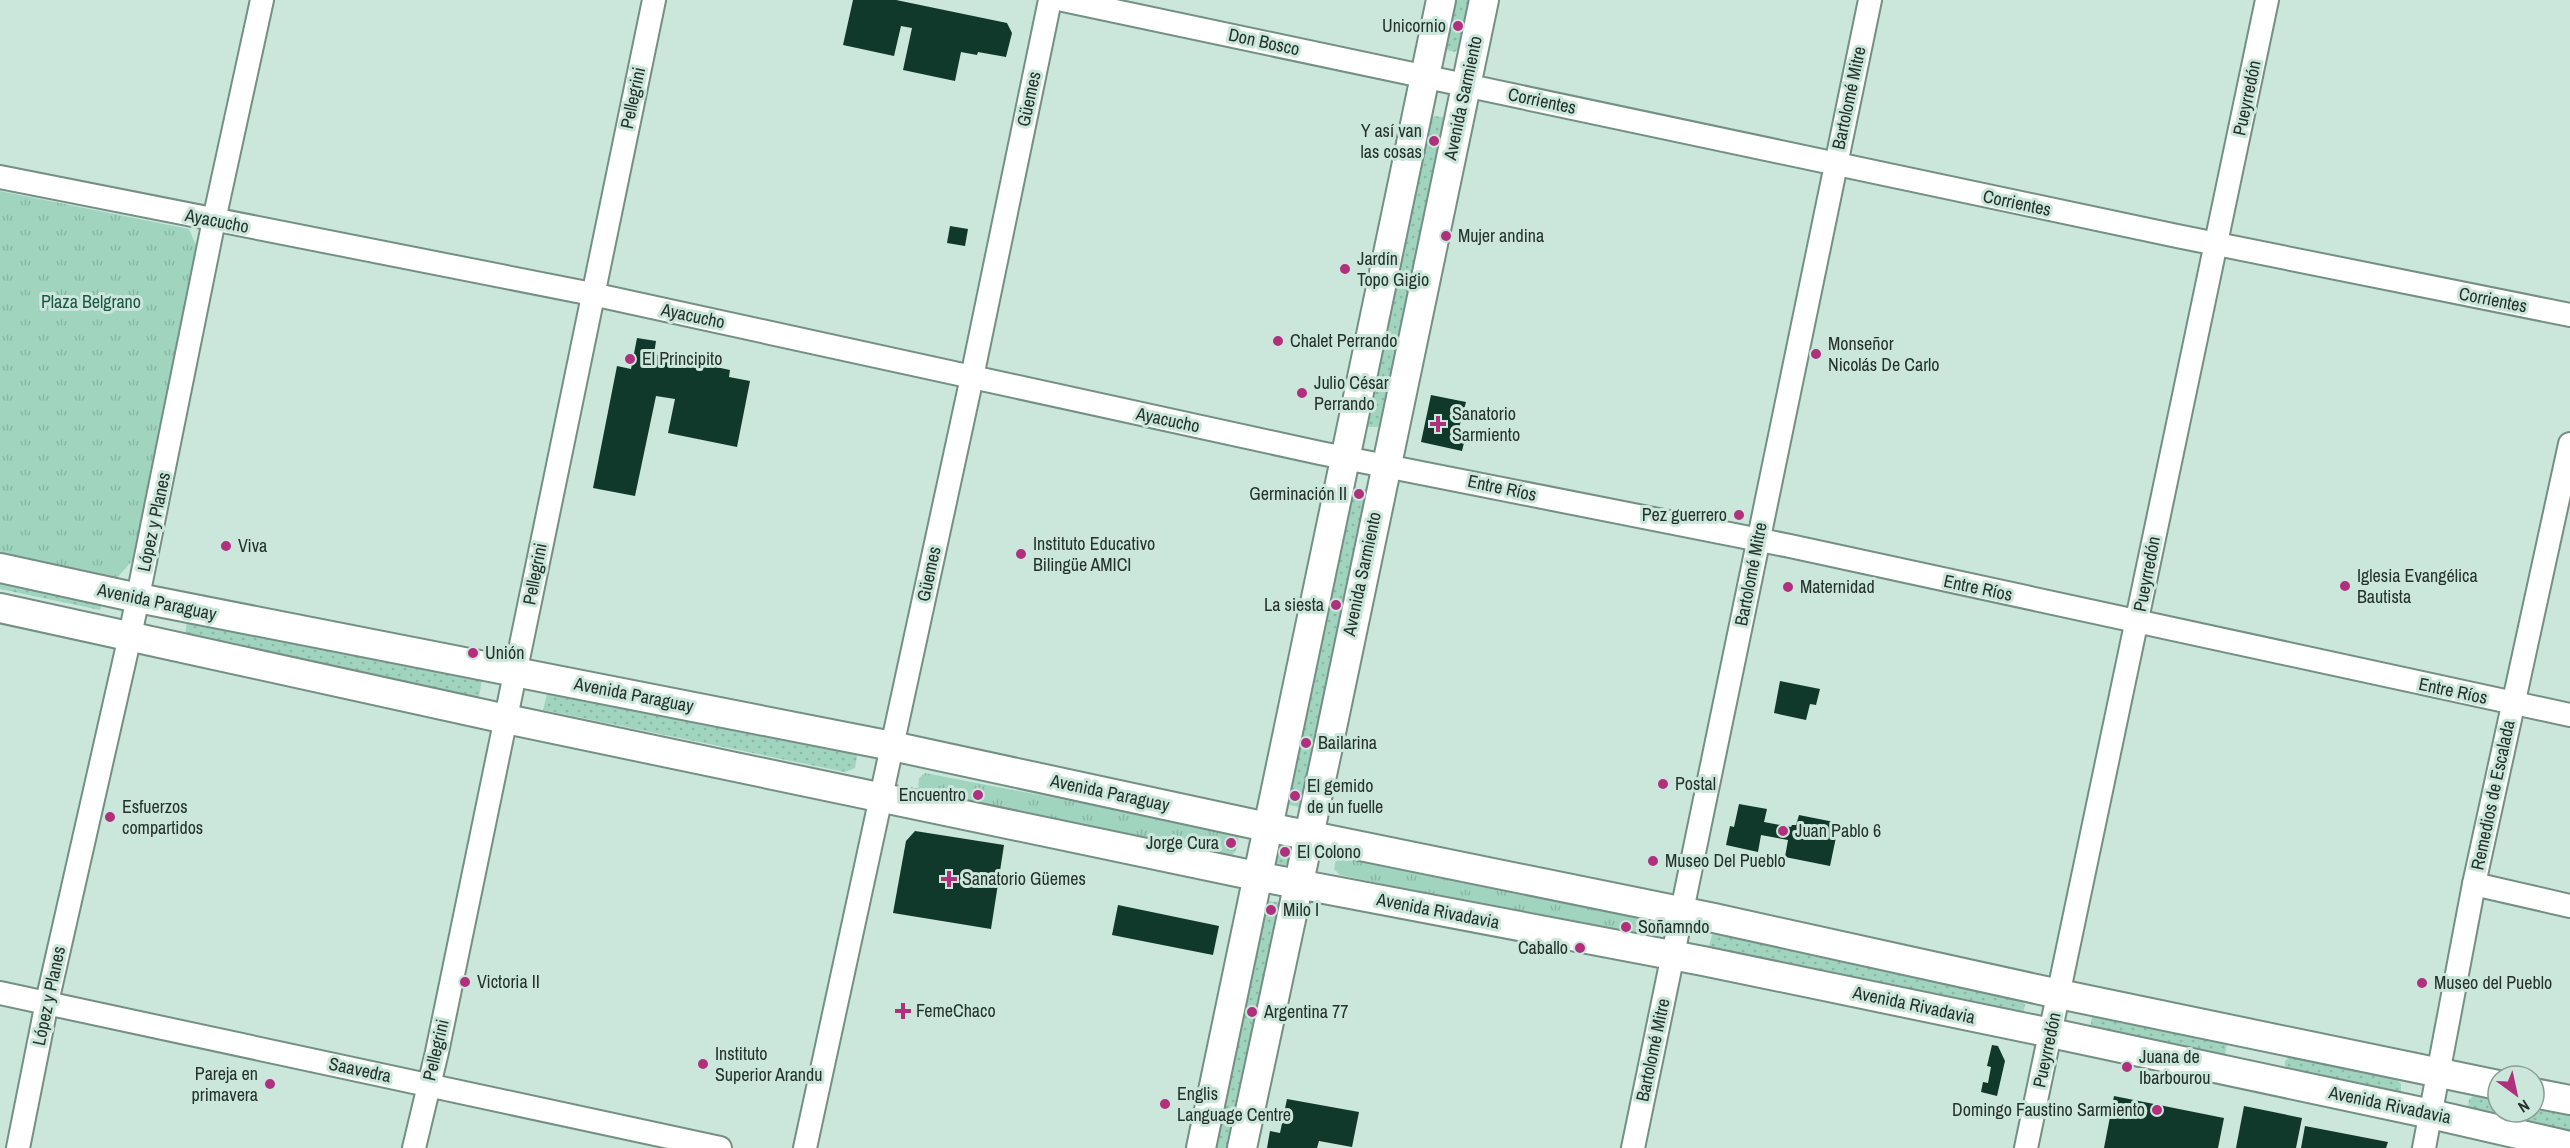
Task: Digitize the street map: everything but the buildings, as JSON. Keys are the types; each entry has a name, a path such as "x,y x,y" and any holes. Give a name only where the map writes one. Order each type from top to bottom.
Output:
{"main road":[{"path":"1201,1148 1256,876 1441,0"},
{"name":"Avenida Sarmiento","path":"1242,1148 1484,0"},
{"name":"Avenida Paraguay","path":"0,568 138,598 892,746 1267,827"},
{"path":"0,608 506,719 1256,876"},
{"path":"1267,827 2486,1083"},
{"name":"Avenida Rivadavia","path":"1256,876 1673,956 2051,1033 2570,1146"},
{"path":"2250,1076 2260,1036"},
{"path":"2546,1095 2570,1100"}],"street":[{"name":"López y Planes","path":"18,1148 47,1002 130,636 214,220 262,0"},
{"name":"Pellegrini","path":"414,1148 506,719 654,0"},
{"name":"Güemes","path":"805,1148 972,377 1050,0"},
{"name":"Don Bosco","path":"1062,0 1466,85"},
{"name":"Bartolomé Mitre","path":"1633,1148 1870,0"},
{"name":"Pueyrredón","path":"2026,1148 2267,0"},
{"name":"Corrientes","path":"1466,85 1836,165 2570,315"},
{"name":"Ayacucho","path":"0,177 592,294 1385,465"},
{"name":"Remedios de Escalada","path":"2424,1148 2474,884 2570,444"},
{"name":"Entre Ríos","path":"1385,465 1758,540 2570,715"},
{"path":"2474,884 2570,906"},
{"name":"Saavedra","path":"0,993 720,1148"}],"green space":[{"path":"1449,0 1475,0 1465,46 1454,52 1447,50 1440,41"},
{"path":"1432,116 1443,117 1448,124 1381,427 1367,427 1364,422 1425,121"},
{"name":"Plaza Belgrano","path":"0,191 189,229 196,245 133,560 115,580 0,557"},
{"path":"1350,486 1372,491 1306,801 1300,807 1289,805 1283,800"},
{"path":"0,581 103,602 100,610 0,589"},
{"path":"188,614 482,679 479,697 185,635"},
{"path":"548,690 850,750 857,756 855,768 845,772 543,710"},
{"path":"925,773 1237,833 1238,845 1232,855 923,796 918,790 919,778"},
{"path":"1283,843 1291,846 1294,854 1291,862 1283,865 1275,862 1272,854 1275,846"},
{"path":"1342,856 1639,919 1644,923 1641,936 1635,938 1340,875 1334,869 1336,859"},
{"path":"1268,901 1278,902 1282,910 1232,1148 1210,1148 1261,905"},
{"path":"1718,934 2020,998 2025,1005 2023,1014 1714,953 1709,947 1712,935"},
{"path":"2095,1015 2227,1044 2224,1060 2090,1028 2092,1017"},
{"path":"2289,1057 2397,1080 2401,1084 2401,1091 2395,1095 2285,1071 2285,1061"},
{"path":"2473,1096 2486,1099 2486,1113 2468,1108 2469,1100"},
{"path":"2546,1111 2570,1116 2570,1131 2537,1124 2546,1124"}],"place":[{"name":"Unicornio","path":"1458,26"},
{"name":"Y así van las cosas","path":"1434,141"},
{"name":"Mujer andina","path":"1446,236"},
{"name":"Jardín Topo Gigio","path":"1345,269"},
{"name":"Chalet Perrando","path":"1278,341"},
{"name":"Monseñor Nicolás De Carlo","path":"1816,354"},
{"name":"El Principito","path":"630,359"},
{"name":"Julio César Perrando","path":"1302,393"},
{"name":"Sanatorio Sarmiento","path":"1438,424"},
{"name":"Germinación II","path":"1359,494"},
{"name":"Pez guerrero","path":"1739,515"},
{"name":"Viva","path":"226,546"},
{"name":"Instituto Educativo Bilingüe AMICI","path":"1021,554"},
{"name":"Iglesia Evangélica Bautista","path":"2345,586"},
{"name":"Maternidad","path":"1788,587"},
{"name":"La siesta","path":"1336,605"},
{"name":"Unión","path":"473,653"},
{"name":"Bailarina","path":"1306,743"},
{"name":"Postal","path":"1663,784"},
{"name":"Encuentro","path":"978,795"},
{"name":"El gemido de un fuelle","path":"1295,796"},
{"name":"Esfuerzos compartidos","path":"110,817"},
{"name":"Juan Pablo 6","path":"1783,831"},
{"name":"Jorge Cura","path":"1231,843"},
{"name":"El Colono","path":"1285,852"},
{"name":"Museo Del Pueblo","path":"1653,861"},
{"name":"Sanatorio Güemes","path":"949,879"},
{"name":"Milo I","path":"1271,910"},
{"name":"Soñamndo","path":"1626,927"},
{"name":"Caballo","path":"1580,948"},
{"name":"Victoria II","path":"465,982"},
{"name":"Museo del Pueblo","path":"2422,983"},
{"name":"FemeChaco","path":"903,1011"},
{"name":"Argentina 77","path":"1252,1012"},
{"name":"Instituto Superior Arandu","path":"703,1064"},
{"name":"Juana de Ibarbourou","path":"2127,1067"},
{"name":"Pareja en primavera","path":"270,1084"},
{"name":"Englis Language Centre","path":"1165,1104"},
{"name":"Domingo Faustino Sarmiento","path":"2157,1110"}]}
